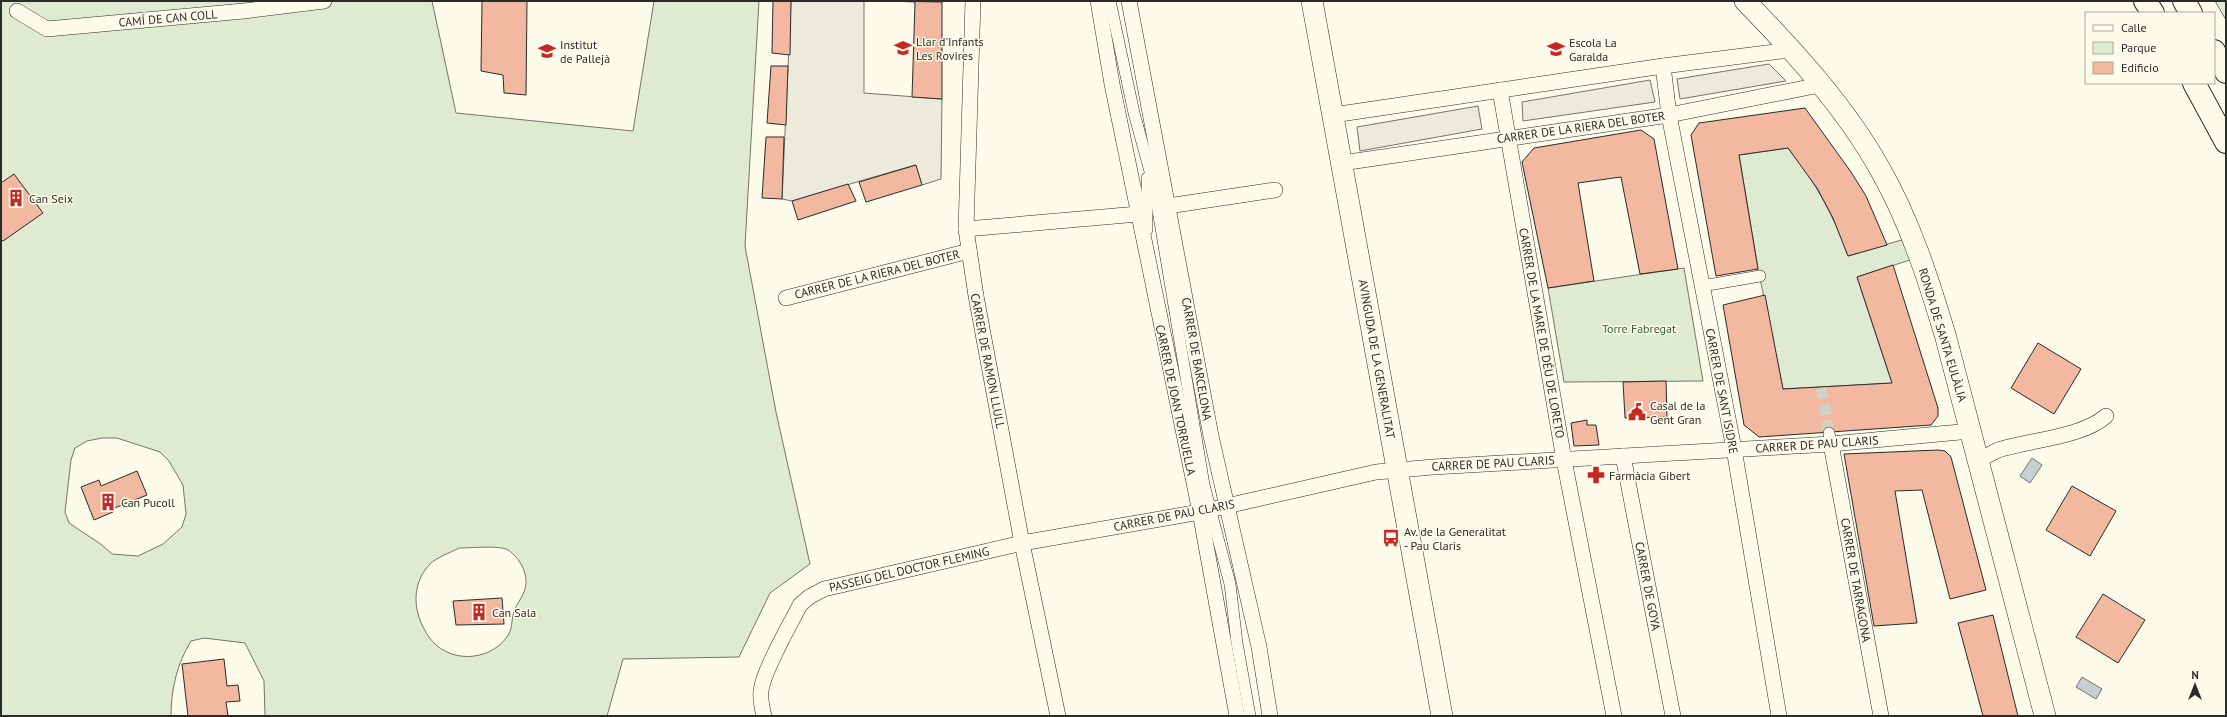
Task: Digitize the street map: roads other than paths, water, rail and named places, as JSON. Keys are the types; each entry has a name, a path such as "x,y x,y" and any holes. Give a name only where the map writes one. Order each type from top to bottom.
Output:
{"highway":[{"path":"2145,1 2152,12"},
{"path":"2184,1 2190,12"},
{"path":"2215,54 2226,72"},
{"path":"2195,84 2226,142"}],"main road":[{"name":"AVINGUDA DE LA GENERALITAT","path":"1312,1 1382,382 1396,470 1442,716"},
{"name":"RONDA DE SANTA EULÀLIA","path":"1745,1 1835,102 1874,159 1907,227 1935,302 1979,460 2045,716"}],"street":[{"name":"CAMÍ DE CAN COLL","path":"17,11 47,29 244,11 324,1"},
{"name":"CARRER DE RAMON LLULL","path":"973,1 966,229 1022,542 1058,716"},
{"name":"CARRER DE JOAN TORRUELLA","path":"1098,1 1134,214 1176,367 1206,511 1237,716"},
{"path":"1110,1 1134,113 1146,154 1185,350 1176,367"},
{"name":"CARRER DE BARCELONA","path":"1129,1 1226,506 1259,647 1270,716"},
{"path":"1333,115 1663,66 1790,50"},
{"name":"CARRER DE SANT ISIDRE","path":"1663,66 1670,115 1734,449 1779,716"},
{"name":"CARRER DE LA RIERA DEL BOTER","path":"1342,163 1508,137 1670,115 1820,85"},
{"name":"CARRER DE LA MARE DE DÉU DE LORETO","path":"1500,90 1564,460 1614,716"},
{"path":"1146,154 1147,235"},
{"path":"1168,206 1275,190"},
{"path":"966,229 1134,214"},
{"name":"CARRER DE LA RIERA DEL BOTER","path":"786,298 969,251"},
{"path":"1702,286 1760,276"},
{"path":"1979,460 1998,451 2098,424 2106,416"},
{"name":"CARRER DE PAU CLARIS","path":"1022,542 1206,511 1376,472 1734,449 1830,438 1971,431"},
{"name":"CARRER DE TARRAGONA","path":"1830,438 1881,716"},
{"name":"CARRER DE GOYA","path":"1623,456 1673,716"},
{"path":"1206,511 1230,584 1238,623 1250,716"},
{"name":"PASSEIG DEL DOCTOR FLEMING","path":"764,716 761,704 761,690 765,676 800,605 809,596 824,589 1022,542"}],"tunnel":[{"path":"1821,388 1829,433"}],"place":[{"name":"Llar d'Infants Les Rovires","path":"903,48"},
{"name":"Escola La Garalda","path":"1556,49"},
{"name":"Institut de Pallejà","path":"547,51"},
{"name":"Can Seix","path":"16,198"},
{"name":"Casal de la Gent Gran","path":"1637,412"},
{"name":"Farmàcia Gibert","path":"1596,475"},
{"name":"Can Pucoll","path":"108,502"},
{"name":"Av. de la Generalitat - Pau Claris","path":"1391,538"},
{"name":"Can Sala","path":"479,612"}],"park label":[{"name":"Torre Fabregat","path":"1639,328"}]}
